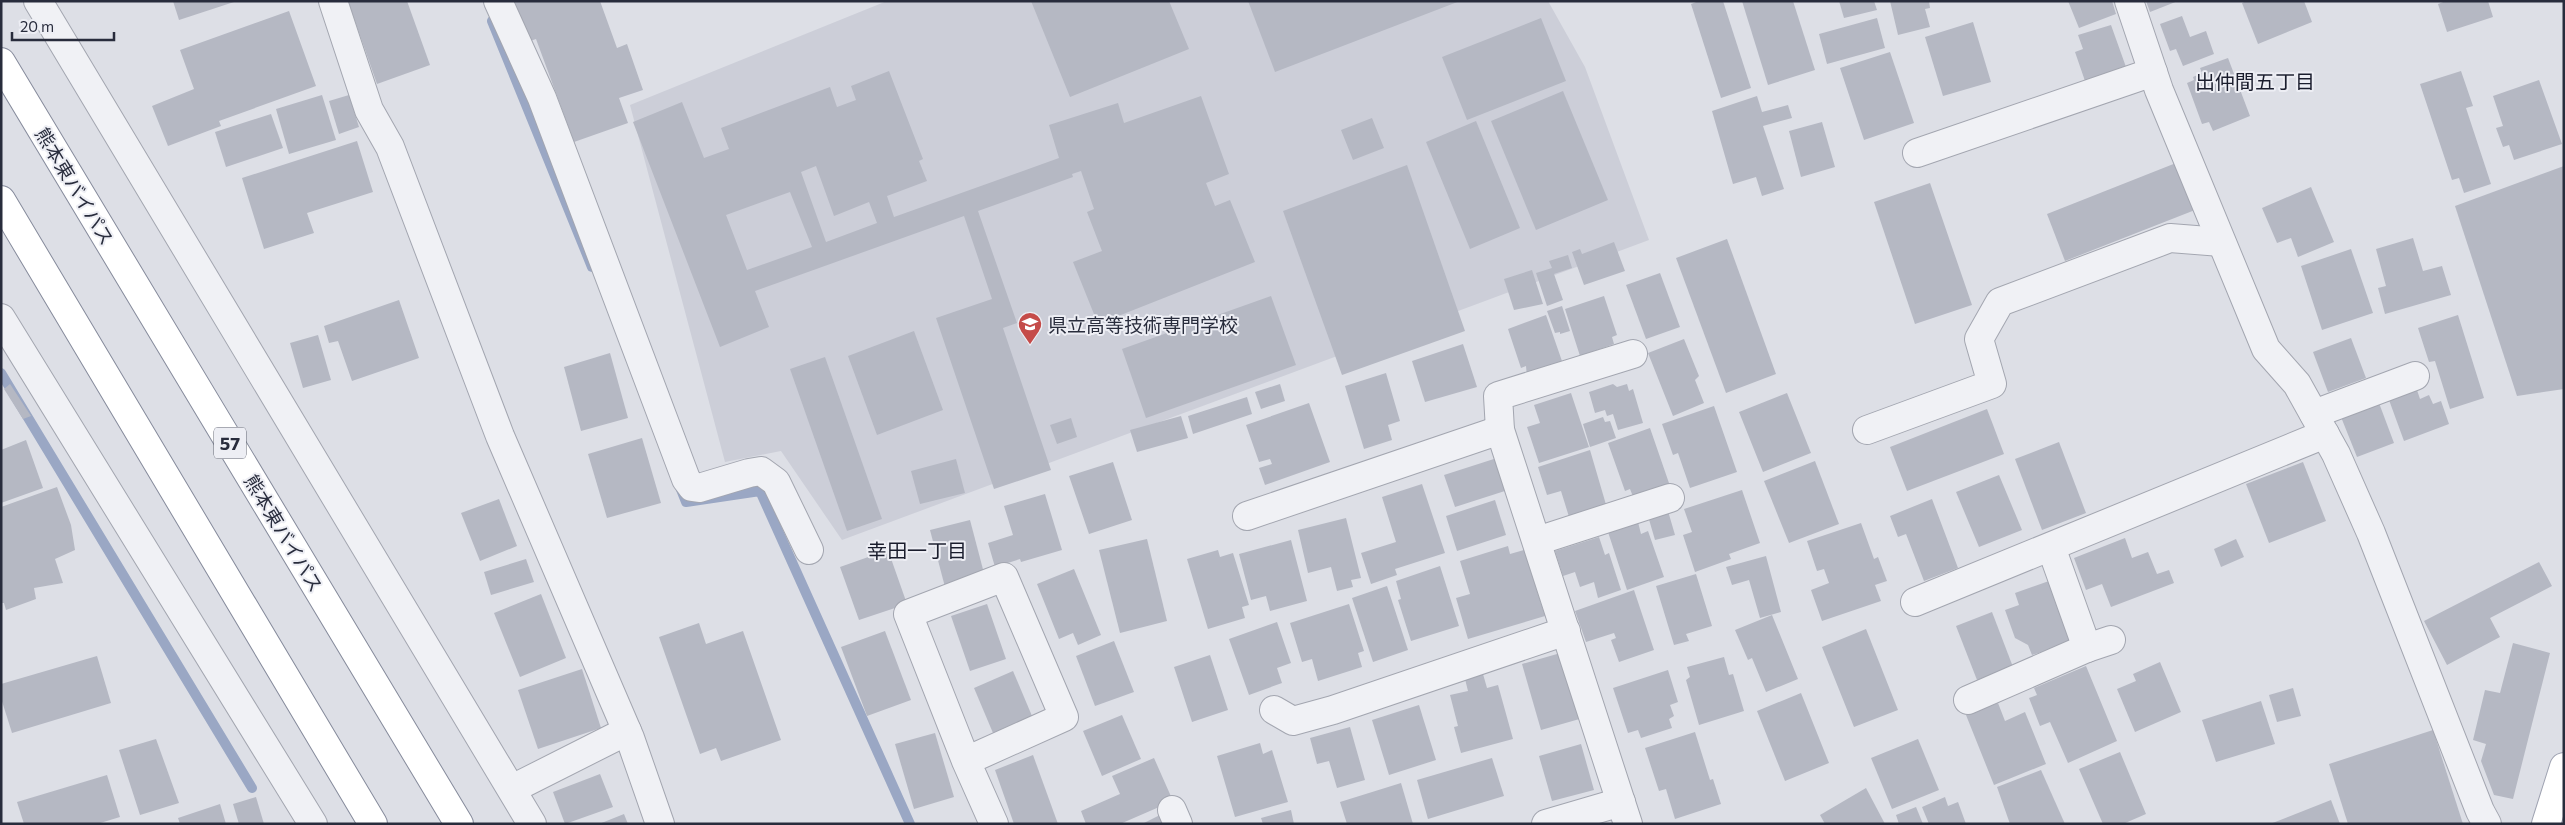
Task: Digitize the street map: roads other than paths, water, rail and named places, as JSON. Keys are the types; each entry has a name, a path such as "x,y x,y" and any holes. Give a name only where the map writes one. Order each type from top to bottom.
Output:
{"main road":[{"name":"熊本東バイパス","path":"1,62 459,824"},
{"path":"1,200 373,824"},
{"path":"2546,824 2564,767"}],"street":[{"path":"38,1 532,824"},
{"path":"333,1 369,110 390,146 500,436 627,731 660,824"},
{"path":"498,1 542,98 686,479 692,487 699,488 761,471 776,482 809,550"},
{"path":"2129,1 2153,72 2266,349 2297,384 2319,424 2371,533 2480,811 2487,824"},
{"path":"1917,153 2153,72"},
{"path":"1867,430 1992,384 1980,338 2000,302 2170,238 2221,242"},
{"path":"1,318 313,824"},
{"path":"1546,824 1624,813 1500,430 1498,396 1633,354"},
{"path":"1915,602 2051,547 2319,424 2415,376"},
{"path":"1247,516 1500,430"},
{"path":"1537,541 1670,498"},
{"path":"1968,700 2099,644 2051,547"},
{"path":"966,761 1064,717 1004,577 908,614 966,761 994,824"},
{"path":"1274,710 1293,721 1333,710 1566,631"},
{"path":"512,788 627,731"}],"waterway":[{"path":"492,21 592,267"},
{"path":"1,373 252,788"},
{"path":"680,487 686,502 760,491 910,824"}],"place":[{"name":"県立高等技術専門学校","path":"1030,345"}],"district":[{"name":"出仲間五丁目","path":"2255,81"},
{"name":"幸田一丁目","path":"917,550"}]}
